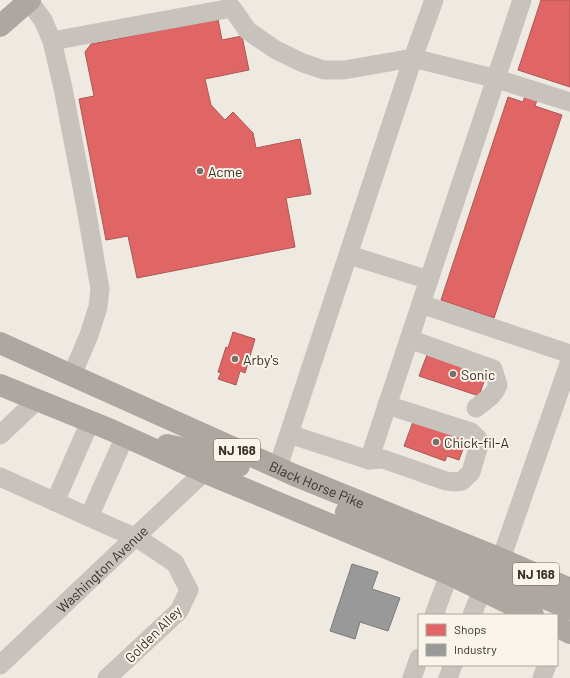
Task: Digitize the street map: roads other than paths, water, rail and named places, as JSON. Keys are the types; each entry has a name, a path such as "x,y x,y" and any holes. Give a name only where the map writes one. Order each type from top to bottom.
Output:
{"main road":[{"path":"0,26 30,0"},
{"name":"Black Horse Pike","path":"0,343 278,467 454,558 490,579 533,614"},
{"name":"Black Horse Pike","path":"0,385 118,433 204,472 454,558"},
{"path":"118,433 214,455 454,558 471,572 490,579 543,614"},
{"name":"Black Horse Pike","path":"490,579 570,589"}],"street":[{"path":"30,0 43,20 52,41 63,88 100,289 98,307 89,335 72,375"},
{"path":"278,467 413,58 434,0"},
{"path":"369,460 522,0"},
{"path":"52,41 232,4 248,32 276,50 303,63 324,70 344,70 413,58 497,78 570,102"},
{"path":"349,255 429,280"},
{"path":"421,304 570,354"},
{"path":"409,340 493,369 498,385 495,391 476,408"},
{"path":"472,614 490,579 570,361"},
{"path":"0,435 36,400"},
{"path":"289,434 369,460 383,459 446,481 462,481 471,472 478,445 478,439 471,432 387,405"},
{"path":"55,502 90,422"},
{"path":"89,517 118,433"},
{"name":"Washington Avenue","path":"0,665 204,472"},
{"path":"0,477 136,537"},
{"name":"Golden Alley","path":"107,678 179,611 189,590 175,563 136,537"},
{"path":"434,614 454,558"},
{"path":"412,678 418,661"},
{"path":"448,678 453,666"},
{"path":"542,678 547,666"}],"place":[{"name":"Acme","path":"200,171"},
{"name":"Arby's","path":"235,359"},
{"name":"Sonic","path":"453,374"},
{"name":"Chick-fil-A","path":"436,442"}]}
